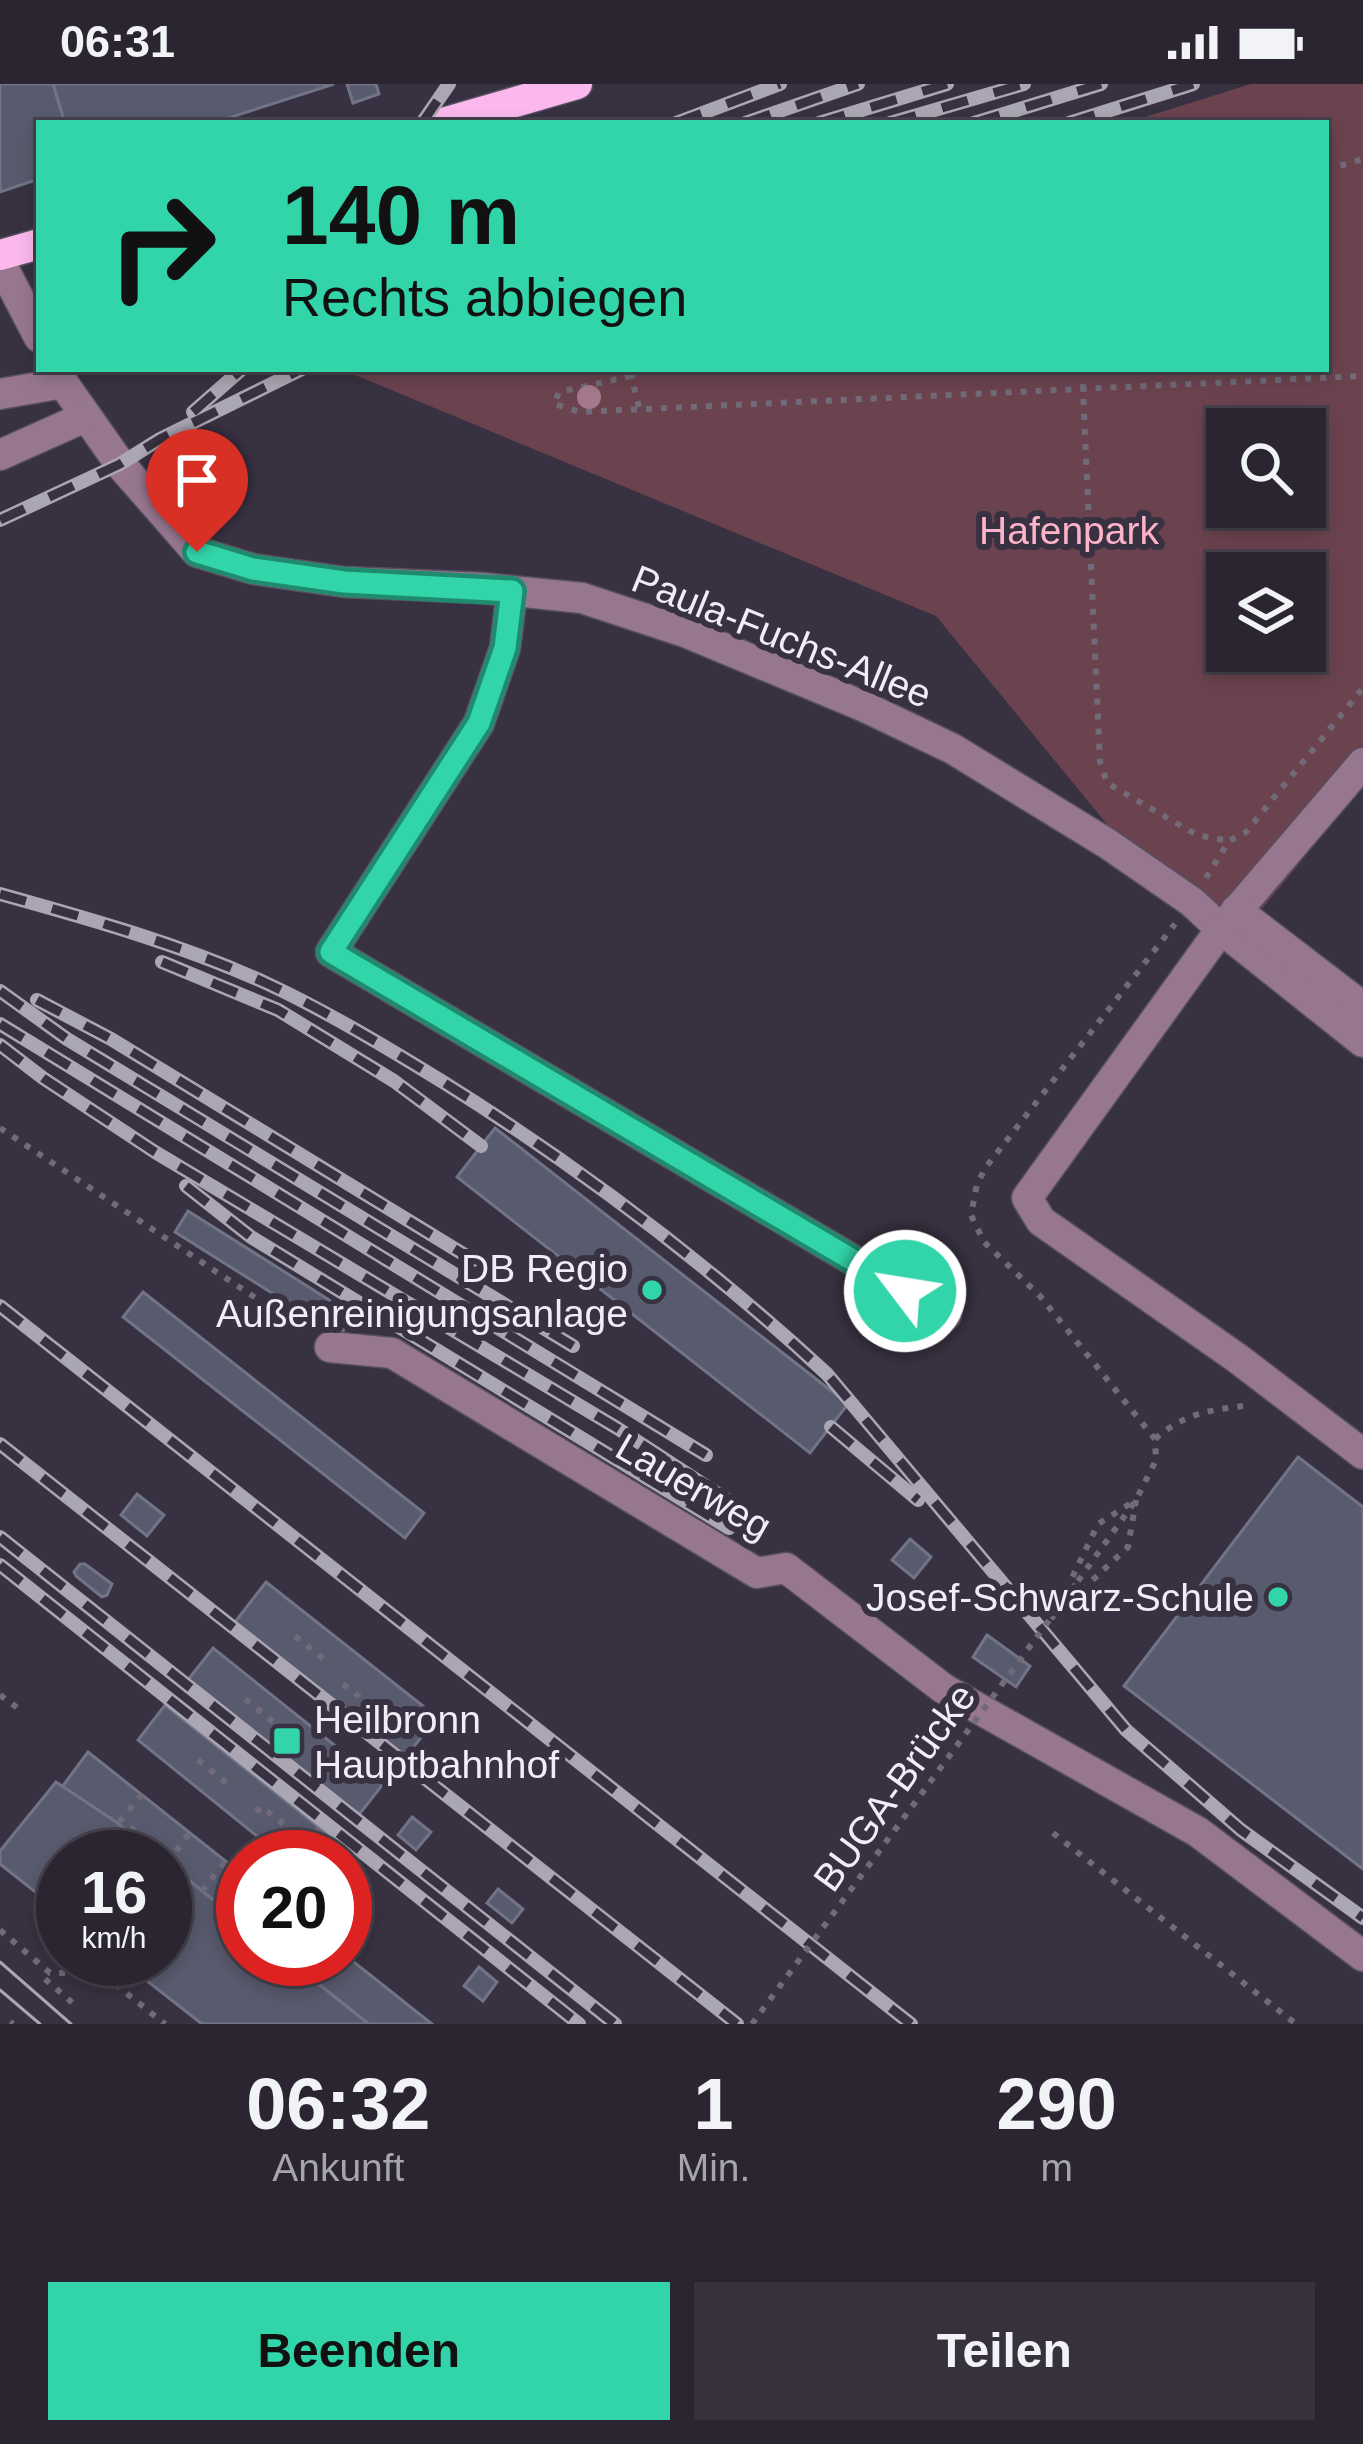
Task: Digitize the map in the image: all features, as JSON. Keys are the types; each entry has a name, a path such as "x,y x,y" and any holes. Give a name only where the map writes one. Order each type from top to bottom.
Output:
{"main road":[{"path":"453,120 577,84"},
{"path":"0,259 36,245"}],"street":[{"path":"0,259 36,331"},
{"path":"0,394 59,376"},
{"name":"Paula-Fuchs-Allee","path":"59,376 120,464 197,552 253,569 344,582 581,598 685,632 953,749 1363,1007"},
{"path":"0,455 85,417"},
{"path":"512,591 505,648 479,723 331,952 946,1315"},
{"path":"1363,763 1228,920 1028,1198 1041,1222 1237,1358 1363,1454"},
{"name":"Paula-Fuchs-Allee","path":"1228,920 1363,1042"},
{"name":"Lauerweg","path":"330,1347 392,1353 757,1573 786,1568 944,1689 1198,1832 1363,1956"}],"path":[{"path":"1329,169 1363,159"},
{"path":"644,372 559,392 554,404 580,412 1363,376"},
{"path":"1082,372 1100,762 1107,784 1197,835 1229,841"},
{"path":"631,376 639,407"},
{"path":"0,1128 330,1347"},
{"path":"1155,1438 1195,1413 1250,1405 1270,1408"},
{"path":"1052,1617 1128,1547 1136,1500 1156,1460 1155,1438 1138,1418"},
{"path":"1052,1617 1098,1524 1136,1500"},
{"name":"BUGA-Brücke","path":"752,2024 1136,1500"},
{"path":"295,1636 325,1660"},
{"path":"344,1684 398,1727"},
{"path":"0,1695 18,1711 26,1701"},
{"path":"245,1699 276,1724"},
{"path":"320,1759 353,1785"},
{"path":"198,1760 229,1785"},
{"path":"134,1830 121,1820 142,1794"},
{"path":"256,1808 289,1830"},
{"path":"1053,1833 1296,2024"},
{"path":"202,1891 216,1874"},
{"path":"0,1930 36,1969"},
{"path":"53,1986 75,2005"},
{"path":"117,1986 165,2024"}],"green space":[{"name":"Hafenpark","path":"1251,84 1363,84 1363,786 1233,944 1115,834 936,616 348,372 1329,372 1329,120 1136,120"}],"building":[{"path":"0,84 53,84 64,120 36,120 36,180 0,192"},
{"path":"53,84 334,84 222,120 64,120"},
{"path":"347,84 376,84 379,94 353,103"},
{"name":"DB Regio Außenreinigungsanlage","path":"495,1128 848,1404 810,1453 457,1177"},
{"path":"188,1211 353,1315 340,1336 175,1232"},
{"path":"143,1292 424,1513 405,1538 123,1317"},
{"name":"Josef-Schwarz-Schule","path":"1298,1457 1363,1507 1363,1869 1124,1686"},
{"path":"137,1494 164,1515 147,1536 121,1515"},
{"path":"910,1539 931,1557 914,1578 892,1560"},
{"path":"80,1564 112,1584 107,1595 102,1597 76,1576"},
{"path":"266,1582 437,1717 406,1757 235,1622"},
{"path":"987,1635 1030,1666 1016,1687 973,1657"},
{"path":"213,1648 383,1784 358,1816 187,1681"},
{"path":"165,1705 322,1830 250,1830 138,1740"},
{"path":"88,1752 186,1830 126,1830 62,1787"},
{"path":"56,1782 126,1830 36,1830 36,1893 0,1864 0,1851"},
{"path":"412,1817 431,1832 416,1850 398,1835"},
{"path":"192,1835 216,1854 216,1902 192,1883"},
{"path":"192,1883 216,1902 216,1986 321,1986 369,2024 202,2024 154,1986 192,1986"},
{"path":"498,1889 523,1909 512,1923 487,1903"},
{"path":"479,1967 497,1982 483,2001 464,1986"},
{"path":"372,1976 432,2024 369,2024 321,1986 372,1986"}],"tram line":[{"path":"0,1962 71,2024"},
{"path":"0,1990 40,2024"}],"railway":[{"path":"424,120 449,84"},
{"path":"684,120 780,84"},
{"path":"754,120 858,84"},
{"path":"829,120 947,84"},
{"path":"900,120 1024,84"},
{"path":"984,120 1101,84"},
{"path":"1079,120 1193,84"},
{"path":"193,412 239,372"},
{"path":"0,520 296,372"},
{"path":"0,894 170,945 290,995 443,1082 642,1219 827,1374 1126,1730 1241,1830 1363,1918"},
{"path":"162,962 278,1010 394,1081 481,1146"},
{"path":"0,991 67,1039 573,1346"},
{"path":"37,1000 111,1039 473,1260"},
{"path":"0,1024 706,1455"},
{"path":"0,1045 155,1152 617,1428 738,1507"},
{"path":"186,1186 251,1237 729,1528"},
{"path":"0,1306 911,2024"},
{"path":"831,1427 918,1500"},
{"path":"0,1444 737,2024"},
{"path":"0,1537 615,2024"},
{"path":"0,1565 579,2024"}],"place":[{"name":"DB Regio Außenreinigungsanlage","path":"652,1290"},
{"name":"Josef-Schwarz-Schule","path":"1278,1597"},
{"name":"Heilbronn Hauptbahnhof","path":"287,1741"}],"route":[{"path":"197,552 253,569 344,582 512,591 505,648 479,723 331,952 905,1291"}]}
